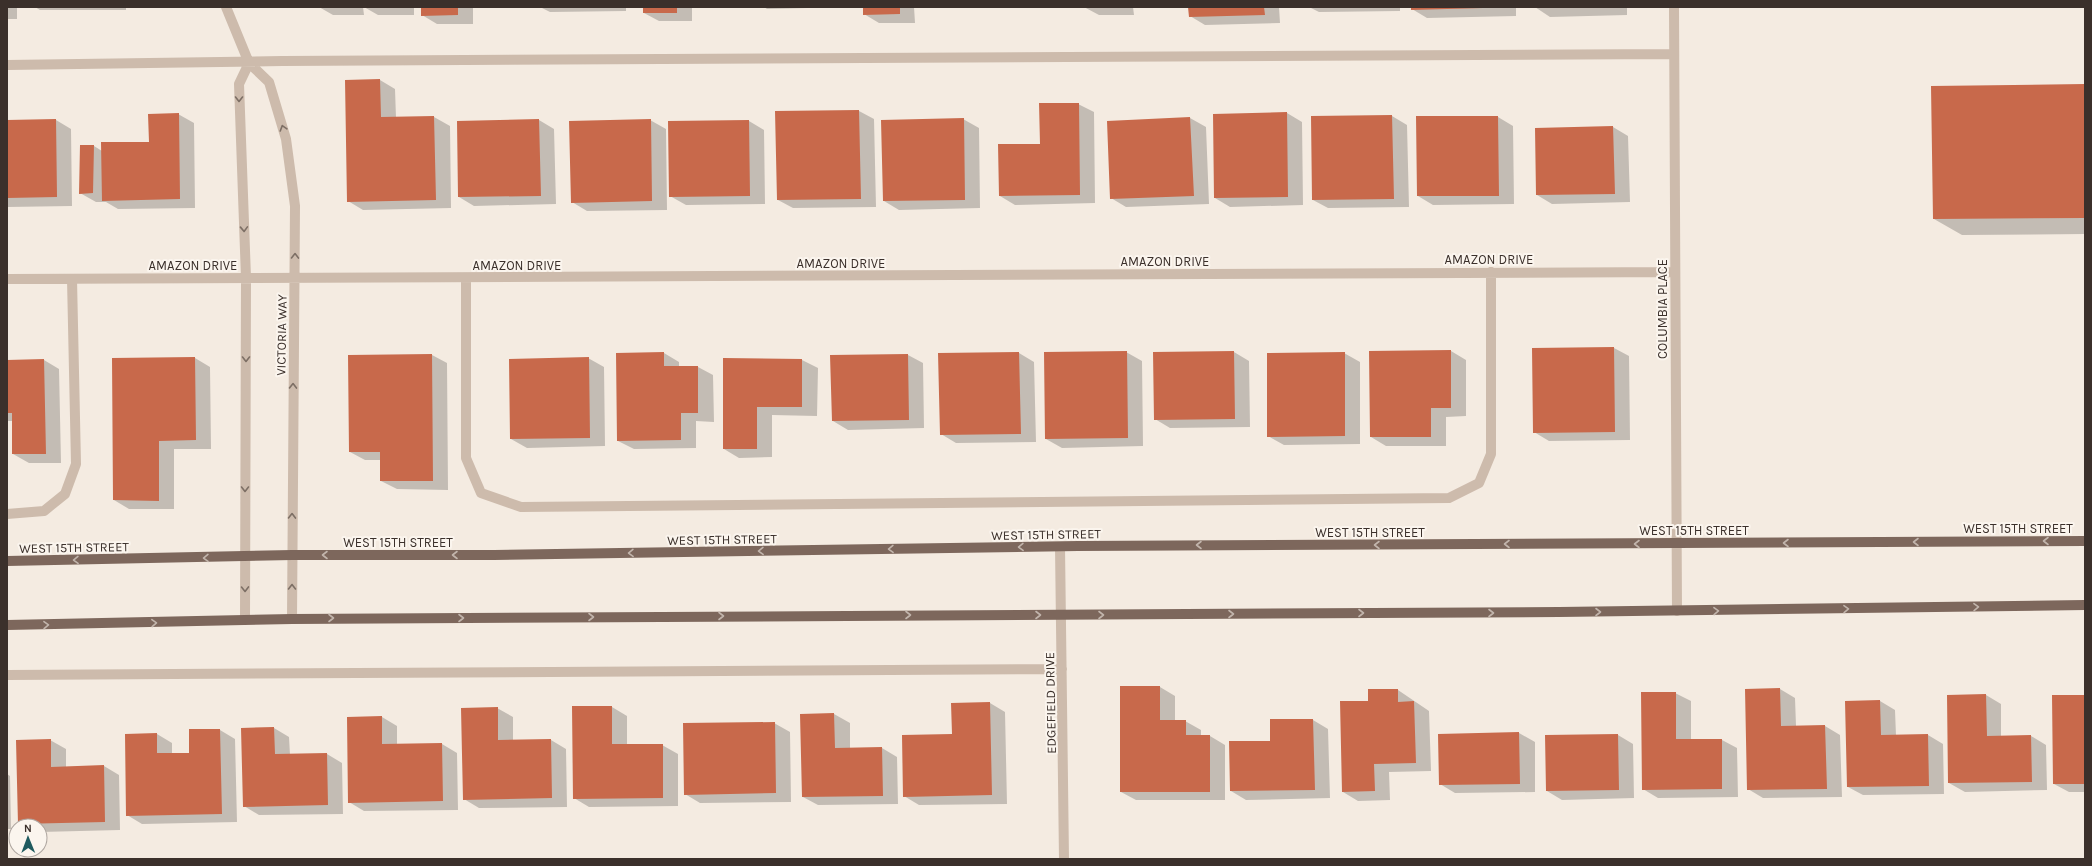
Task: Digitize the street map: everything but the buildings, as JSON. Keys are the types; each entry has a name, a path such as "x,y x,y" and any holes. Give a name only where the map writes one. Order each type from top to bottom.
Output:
{"main road":[{"name":"WEST 15TH STREET","path":"7,561 244,558 292,555 494,555 1060,547 2085,541"},
{"path":"7,625 292,619 1677,611 2085,606"}],"street":[{"name":"VICTORIA WAY","path":"226,7 249,63 269,82 286,139 295,206 292,619"},
{"name":"COLUMBIA PLACE","path":"1674,7 1677,611"},
{"path":"7,65 1674,54"},
{"path":"245,620 246,278 239,84 249,63"},
{"path":"466,278 466,458 481,493 521,507 529,507 1449,498 1479,483 1492,454 1491,272"},
{"name":"AMAZON DRIVE","path":"7,279 294,279 1675,272"},
{"path":"7,514 44,511 65,494 76,464 72,279"},
{"name":"EDGEFIELD DRIVE","path":"1060,547 1064,859"},
{"path":"7,675 1062,669"}]}
